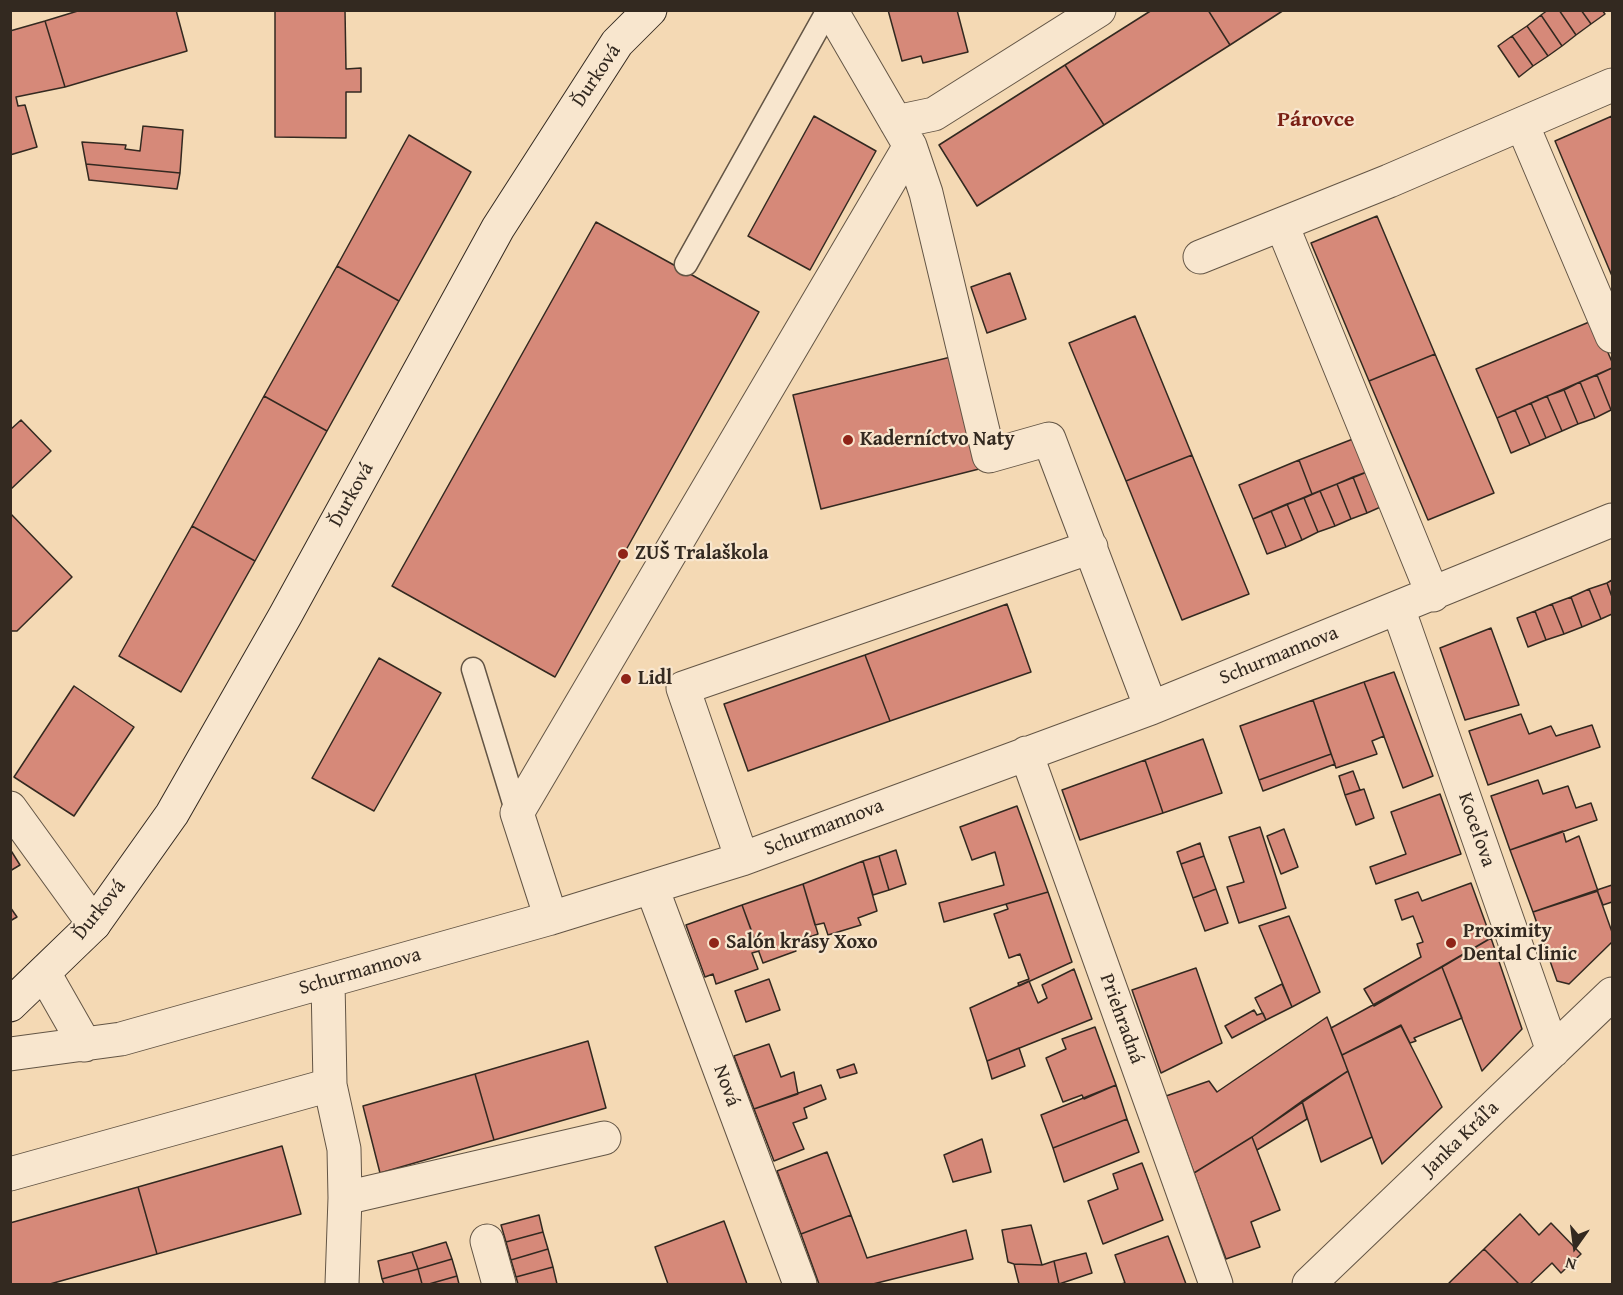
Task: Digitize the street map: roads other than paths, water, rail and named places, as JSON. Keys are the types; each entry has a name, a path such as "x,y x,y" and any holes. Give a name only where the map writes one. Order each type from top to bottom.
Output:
{"street":[{"name":"Ďurková","path":"10,1005 94,924 172,814 285,616 498,228 616,43 650,10"},
{"path":"830,10 903,134 926,193 989,456 1049,439 1151,708"},
{"path":"551,918 517,813 903,134 1099,10"},
{"path":"1200,257 1282,225 1612,85"},
{"path":"1522,123 1612,336"},
{"path":"1282,225 1433,595"},
{"name":"Schurmannova","path":"10,1054 121,1039 551,918 742,859 1151,708 1433,595 1612,520"},
{"path":"742,859 683,688 1091,548"},
{"name":"Koceľova","path":"1398,608 1553,1051"},
{"name":"Priehradná","path":"1026,753 1216,1284"},
{"path":"10,808 94,924"},
{"name":"Nová","path":"652,888 800,1284"},
{"path":"44,973 85,1045"},
{"path":"328,981 330,1085 344,1149 342,1284"},
{"name":"Janka Kráľa","path":"1309,1284 1612,994"},
{"path":"10,1173 330,1085"},
{"path":"345,1198 604,1138"},
{"path":"487,1241 499,1284"}],"lane":[{"path":"686,264 830,10"},
{"path":"473,669 517,813"}],"place":[{"name":"Kaderníctvo Naty","path":"848,440"},
{"name":"ZUŠ Tralaškola","path":"623,554"},
{"name":"Lidl","path":"626,679"},
{"name":"Salón krásy Xoxo","path":"714,943"},
{"name":"Proximity Dental Clinic","path":"1451,943"}],"district":[{"name":"Párovce","path":"1316,120"}]}
